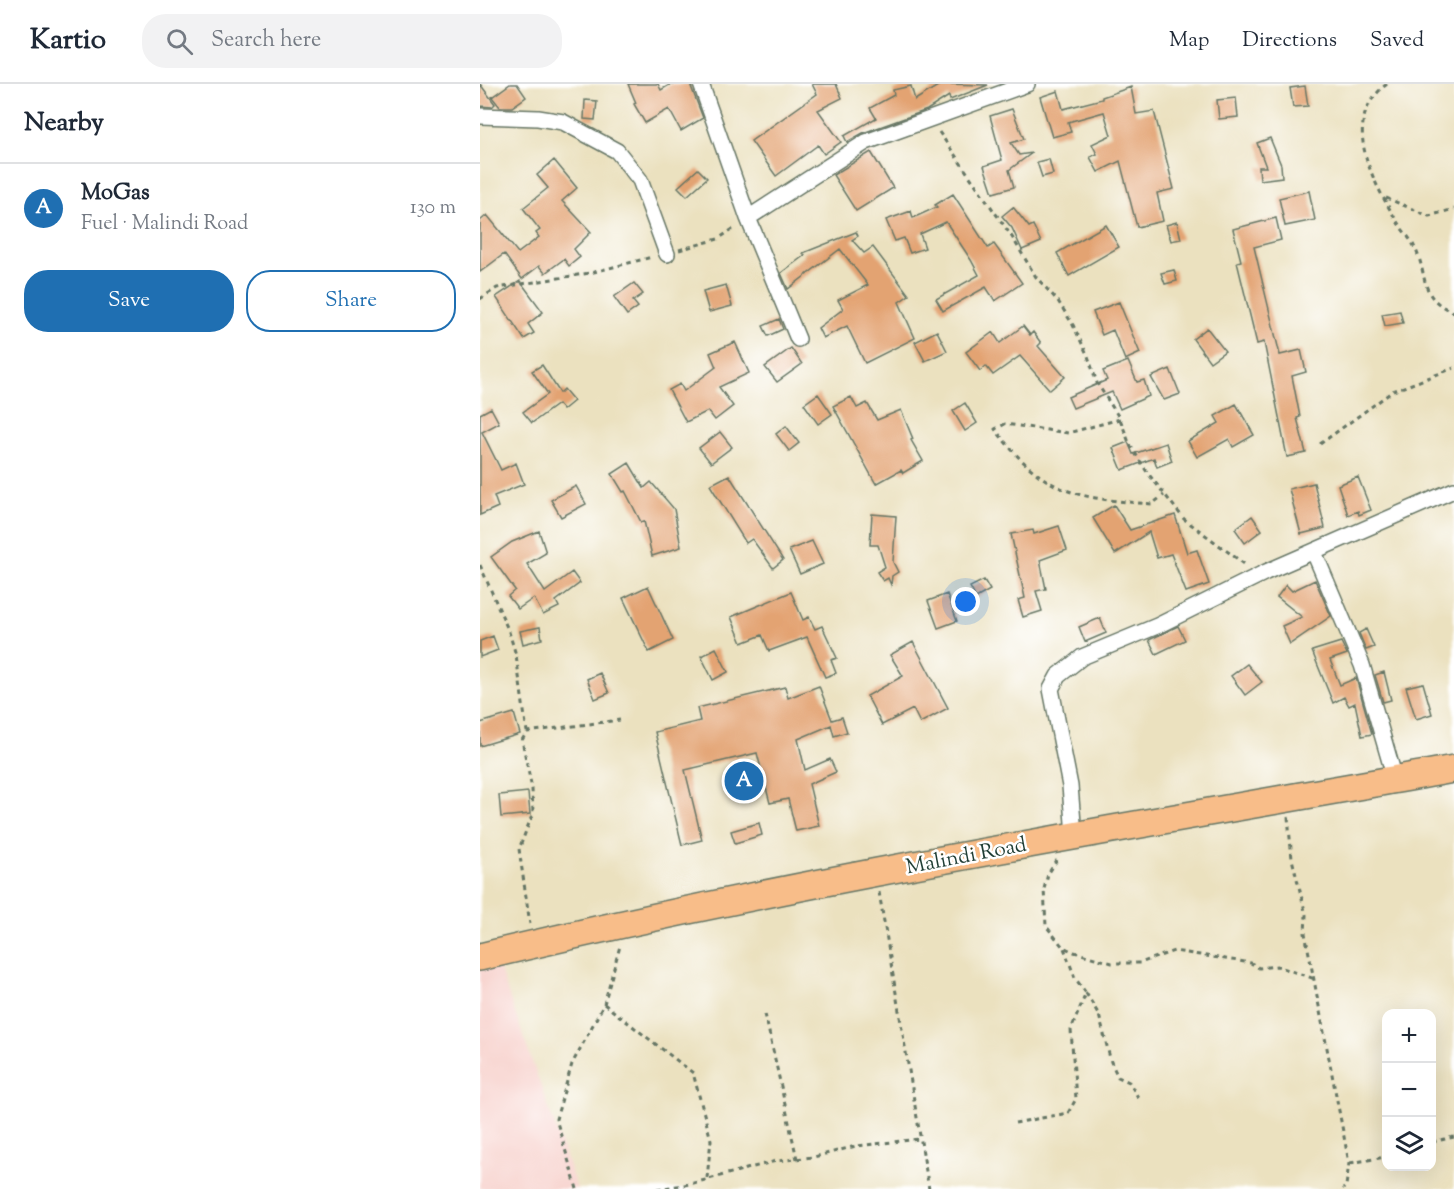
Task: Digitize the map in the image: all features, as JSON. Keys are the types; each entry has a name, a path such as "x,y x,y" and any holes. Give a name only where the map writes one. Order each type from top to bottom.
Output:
{"highway":[{"name":"Malindi Road","path":"480,957 627,921 875,872 1454,768"}],"street":[{"path":"701,84 748,218 798,339"},
{"path":"748,218 858,146 1027,84"},
{"path":"480,116 538,118 563,122 617,152 640,180 667,254"},
{"path":"1064,837 1070,786 1051,689 1058,676 1082,657 1157,626 1266,572 1454,490"},
{"path":"1314,552 1362,665 1395,779"}],"path":[{"path":"1388,84 1378,91 1363,120 1362,132 1366,162 1415,247 1429,294 1439,307 1454,312"},
{"path":"931,120 1036,277 1058,301 1088,356 1097,383 1120,419 1130,445 1164,495 1184,519 1217,544 1245,565 1266,572"},
{"path":"1385,197 1429,216 1454,209"},
{"path":"480,299 497,288 590,273 718,239 748,218"},
{"path":"1320,444 1393,391 1454,368"},
{"path":"1120,419 1068,433 1005,424 995,429 1007,445 1051,485 1075,495 1152,504 1164,495"},
{"path":"480,565 516,655 527,732 522,740 532,789 533,813 519,849 533,944"},
{"path":"527,732 620,720"},
{"path":"1287,797 1292,859 1306,915 1305,933 1349,1163 1343,1189"},
{"path":"1064,837 1056,865 1048,874 1044,889 1046,926 1063,946 1075,978 1099,1015 1111,1062 1118,1077 1130,1082 1139,1099"},
{"path":"875,872 929,1189"},
{"path":"577,1189 556,1119 572,1064 604,1004 627,921"},
{"path":"1063,946 1112,963 1140,963 1174,951 1251,963 1259,968 1277,966 1315,979"},
{"path":"1015,1123 1068,1113 1076,1099 1071,1030 1086,993"},
{"path":"604,1004 693,1073 711,1140 707,1179"},
{"path":"765,1014 772,1057 797,1159"},
{"path":"1436,1141 1454,1137"},
{"path":"657,1189 707,1179 742,1168 856,1146 919,1139"},
{"path":"1349,1163 1382,1158"}],"shaded area":[{"path":"496,959 577,1189 480,1189 480,965"}],"building":[{"path":"480,84 495,104 492,107 480,106"},
{"path":"510,84 517,84 526,97 512,107 500,107 492,97"},
{"path":"628,84 658,84 661,90 671,84 690,84 703,118 681,131 669,109 645,123 634,104 636,103"},
{"path":"812,84 836,84 842,98 818,110 841,142 824,154 818,145 776,176 751,141 817,94"},
{"path":"941,84 988,85 950,100 949,96 927,110 863,133 847,142 844,136 876,118 870,108 894,95 893,90 911,86 915,100"},
{"path":"1305,86 1308,106 1293,107 1290,88"},
{"path":"1131,87 1136,114 1154,111 1174,189 1157,193 1163,221 1137,227 1120,161 1098,172 1090,157 1097,154 1092,144 1111,135 1104,112 1068,122 1071,132 1052,137 1040,97 1058,91 1063,109 1102,99 1102,97"},
{"path":"1236,98 1238,117 1219,119 1217,100"},
{"path":"585,100 597,101 595,120 584,119"},
{"path":"1012,109 1024,139 1011,143 1019,155 1032,153 1009,170 1014,187 993,193 984,166 1002,160 990,116"},
{"path":"1270,138 1281,165 1282,177 1260,180 1259,167 1266,167 1257,143"},
{"path":"871,152 893,188 856,211 833,175"},
{"path":"1049,159 1053,174 1042,177 1037,162"},
{"path":"554,160 577,188 562,201 591,232 574,249 580,257 569,266 564,259 545,273 539,266 522,279 504,254 480,272 480,221 487,215 518,253 539,237 536,233 540,230 523,208 548,188 537,175"},
{"path":"698,169 707,178 687,196 678,187"},
{"path":"1309,191 1315,220 1285,226 1279,198"},
{"path":"953,194 988,248 994,244 1022,283 995,301 986,287 943,311 936,299 979,275 971,260 946,222 920,234 925,248 910,253 904,238 895,241 886,220 911,211 913,218 937,207 935,205"},
{"path":"1013,207 1029,227 1033,225 1041,242 1022,250 1012,228 1002,216"},
{"path":"1276,218 1281,240 1254,247 1280,355 1301,350 1306,372 1292,376 1300,417 1297,418 1306,453 1287,457 1264,342 1257,344 1237,262 1241,261 1233,229"},
{"path":"1177,222 1181,239 1171,241 1166,225"},
{"path":"1106,225 1119,247 1069,276 1057,253"},
{"path":"856,232 858,236 852,240 864,253 873,247 909,295 899,302 915,338 865,363 847,326 823,338 818,328 843,309 838,300 868,285 840,249 788,289 781,273 805,255 803,253"},
{"path":"1174,270 1177,281 1165,284 1161,273"},
{"path":"520,281 543,312 528,324 534,333 524,339 496,297"},
{"path":"634,283 643,294 633,301 638,307 627,315 614,297"},
{"path":"726,285 732,306 709,312 703,291"},
{"path":"1119,302 1140,353 1125,360 1113,330 1102,335 1093,312"},
{"path":"1400,311 1403,323 1385,326 1382,314"},
{"path":"779,319 783,329 768,336 763,326"},
{"path":"1023,326 1030,335 1033,332 1041,343 1038,346 1065,377 1050,390 1020,356 993,375 986,366 980,371 966,352 993,332 1000,343"},
{"path":"1207,328 1225,351 1210,362 1193,339"},
{"path":"937,331 947,351 925,361 915,342"},
{"path":"735,342 749,373 719,387 733,406 715,420 708,411 686,422 669,390 680,384 684,391 716,367 710,353"},
{"path":"791,348 802,364 777,382 765,367"},
{"path":"1128,361 1137,382 1144,380 1149,396 1120,409 1112,392 1073,408 1068,397 1107,380 1103,371"},
{"path":"542,365 560,393 564,389 574,401 563,410 558,404 532,423 523,412 548,394 532,371"},
{"path":"1170,369 1180,394 1164,400 1151,377"},
{"path":"818,394 832,414 818,424 804,404"},
{"path":"851,397 857,408 867,403 877,420 901,410 913,439 911,440 923,461 903,473 901,470 876,484 833,406"},
{"path":"965,403 977,423 965,431 953,411"},
{"path":"1236,404 1254,435 1233,447 1229,439 1197,457 1188,441 1219,423 1215,416"},
{"path":"491,408 499,423 482,432 501,470 516,463 524,484 494,496 498,507 480,515 480,414"},
{"path":"786,426 799,443 789,451 776,434"},
{"path":"720,432 732,447 711,463 699,448"},
{"path":"1128,442 1133,454 1166,443 1172,461 1157,467 1154,458 1122,470 1113,448"},
{"path":"629,463 644,488 651,482 674,509 681,547 652,556 644,521 641,522 625,491 623,492 612,474"},
{"path":"729,475 783,560 773,568 752,539 746,543 710,485"},
{"path":"1358,477 1371,510 1359,515 1358,511 1348,515 1338,485"},
{"path":"1314,483 1325,528 1301,534 1289,489"},
{"path":"576,486 586,504 561,517 551,500"},
{"path":"1114,505 1130,530 1175,515 1187,553 1197,550 1209,584 1186,592 1171,554 1157,558 1149,532 1115,554 1093,518"},
{"path":"872,514 896,516 893,562 898,572 892,576 891,585 888,578 883,581 877,572 885,567 878,545 870,545"},
{"path":"1252,516 1262,530 1245,543 1235,529"},
{"path":"1059,526 1067,550 1040,560 1046,589 1036,591 1042,611 1023,617 1018,600 1025,598 1011,534 1033,530 1034,534"},
{"path":"539,531 546,553 527,564 545,592 572,572 580,583 556,601 559,607 543,615 534,598 518,609 508,596 515,590 491,557 512,542"},
{"path":"812,541 823,564 800,574 789,550"},
{"path":"984,580 990,590 976,598 970,587"},
{"path":"1315,580 1331,616 1290,644 1282,626 1302,617 1277,597 1286,585 1292,591"},
{"path":"648,586 673,640 649,652 623,598"},
{"path":"791,592 803,620 809,617 815,629 822,626 837,658 831,660 836,673 825,677 807,637 769,651 762,635 742,643 731,617"},
{"path":"947,594 957,621 938,628 928,601"},
{"path":"1100,618 1106,633 1085,642 1079,627"},
{"path":"1178,626 1185,640 1156,654 1149,640"},
{"path":"540,627 542,639 523,644 520,631"},
{"path":"1366,629 1374,647 1366,650 1359,633"},
{"path":"493,636 498,650 480,657 480,641"},
{"path":"913,642 948,708 920,723 913,709 882,725 867,696 903,676 890,655"},
{"path":"1341,642 1347,654 1330,660 1340,685 1356,678 1372,734 1362,736 1355,703 1349,706 1344,697 1333,703 1312,651"},
{"path":"716,648 728,672 713,680 701,656"},
{"path":"1247,664 1262,682 1245,695 1231,676"},
{"path":"1384,672 1391,700 1383,702 1375,675"},
{"path":"600,673 609,693 595,699 587,679"},
{"path":"1423,683 1432,714 1416,719 1406,687"},
{"path":"819,686 832,720 842,717 847,732 834,736 831,725 798,739 805,770 830,759 836,772 809,784 819,826 796,831 788,799 770,803 757,753 685,770 702,840 682,845 655,732 700,721 697,708 785,687 788,698"},
{"path":"514,713 520,734 480,746 480,723"},
{"path":"528,792 530,814 501,817 499,795"},
{"path":"759,823 762,835 735,843 731,831"}],"place":[{"name":"MoGas","path":"744,781"}]}
